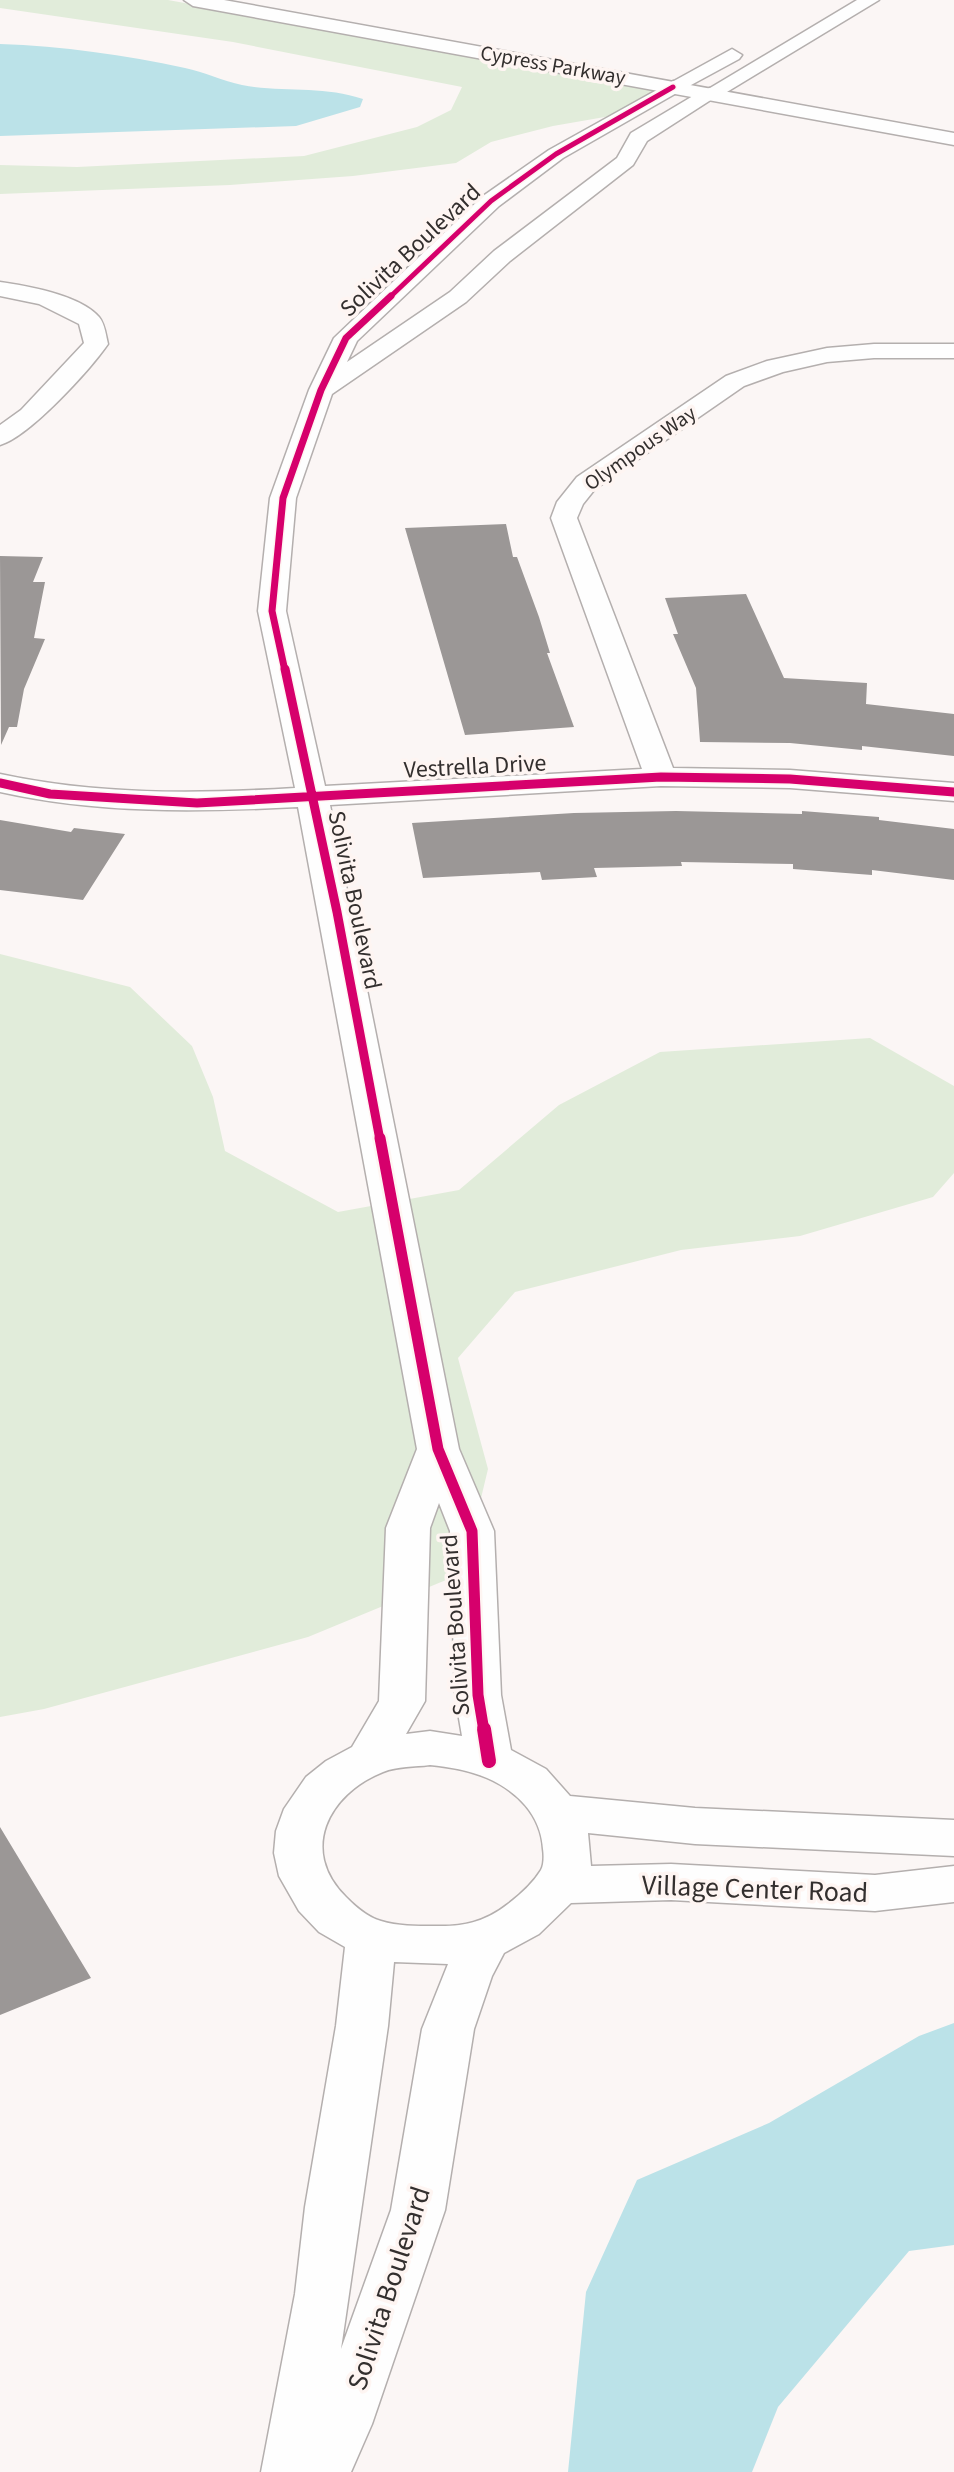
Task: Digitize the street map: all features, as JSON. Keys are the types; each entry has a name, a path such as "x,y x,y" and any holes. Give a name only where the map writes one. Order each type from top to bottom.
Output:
{"main road":[{"name":"Cypress Parkway","path":"193,0 954,139"},
{"path":"321,390 458,298 535,230 626,161 638,136 870,0"},
{"name":"Solivita Boulevard","path":"489,1761 478,1695 472,1531 438,1449 340,925 272,611 283,498 321,390 346,338 469,221 555,154 746,47"},
{"path":"469,221 535,230"},
{"path":"0,289 27,292 60,302 90,321 96,344 30,415 0,437"},
{"name":"Olympous Way","path":"661,776 564,518 570,502 586,483 736,381 776,366 827,355 898,350 954,351"},
{"name":"Vestrella Drive","path":"0,783 50,793 197,803 312,799 661,776 790,779 954,792"},
{"name":"Solivita Boulevard","path":"369,1758 402,1701 408,1528 438,1449"},
{"path":"430,1748 472,1754 489,1761 517,1772 537,1786 556,1812 566,1834 568,1866 545,1901 518,1923 486,1940 440,1946 389,1943 371,1937 350,1929 320,1906 305,1883 295,1848 307,1809 337,1776 369,1758 430,1748"},
{"path":"556,1812 695,1826 954,1838"},
{"name":"Village Center Road","path":"555,1885 671,1882 874,1893 954,1884"},
{"name":"Solivita Boulevard","path":"290,2472 323,2294 332,2207 362,2026 371,1937"},
{"name":"Solivita Boulevard","path":"322,2472 344,2424 418,2210 448,2029 467,1976 486,1940"}],"green space":[{"path":"0,0 168,0 667,91 622,114 553,126 491,142 456,163 353,176 230,185 0,194 0,165 77,167 304,156 417,127 451,110 462,87 233,42 0,8"},
{"path":"0,954 130,987 192,1046 213,1097 225,1151 338,1212 459,1190 559,1105 660,1052 870,1038 954,1086 954,1173 933,1197 800,1236 681,1250 515,1292 458,1358 488,1469 463,1573 308,1637 44,1709 0,1717"}],"water":[{"path":"0,44 116,55 185,68 242,85 333,92 363,99 360,107 296,126 0,136"},
{"path":"954,2023 954,2245 909,2251 778,2407 752,2472 568,2472 586,2292 637,2180 769,2123 919,2036"}],"building":[{"path":"506,524 513,557 517,557 539,617 550,653 547,653 574,727 465,735 405,528"},
{"path":"0,556 43,557 33,582 45,582 34,638 45,639 24,689 17,727 9,727 1,745"},
{"path":"746,594 784,678 867,683 866,704 954,714 954,756 862,746 862,750 790,743 700,742 696,688 673,634 678,634 665,598"},
{"path":"676,811 802,814 802,811 879,817 879,820 954,829 954,880 872,870 872,875 793,869 793,864 681,862 682,866 594,868 597,877 542,880 540,872 423,878 412,823 574,813"},
{"path":"0,820 71,832 74,828 125,834 83,900 0,890"},
{"path":"0,1827 91,1978 0,2015"}],"cycle path":[{"path":"489,1761 478,1695 472,1531 438,1449 337,912 272,611 283,498 321,390 346,338 491,201 556,154 673,87"},
{"path":"0,783 50,794 197,803 661,777 790,779 954,792"}]}
